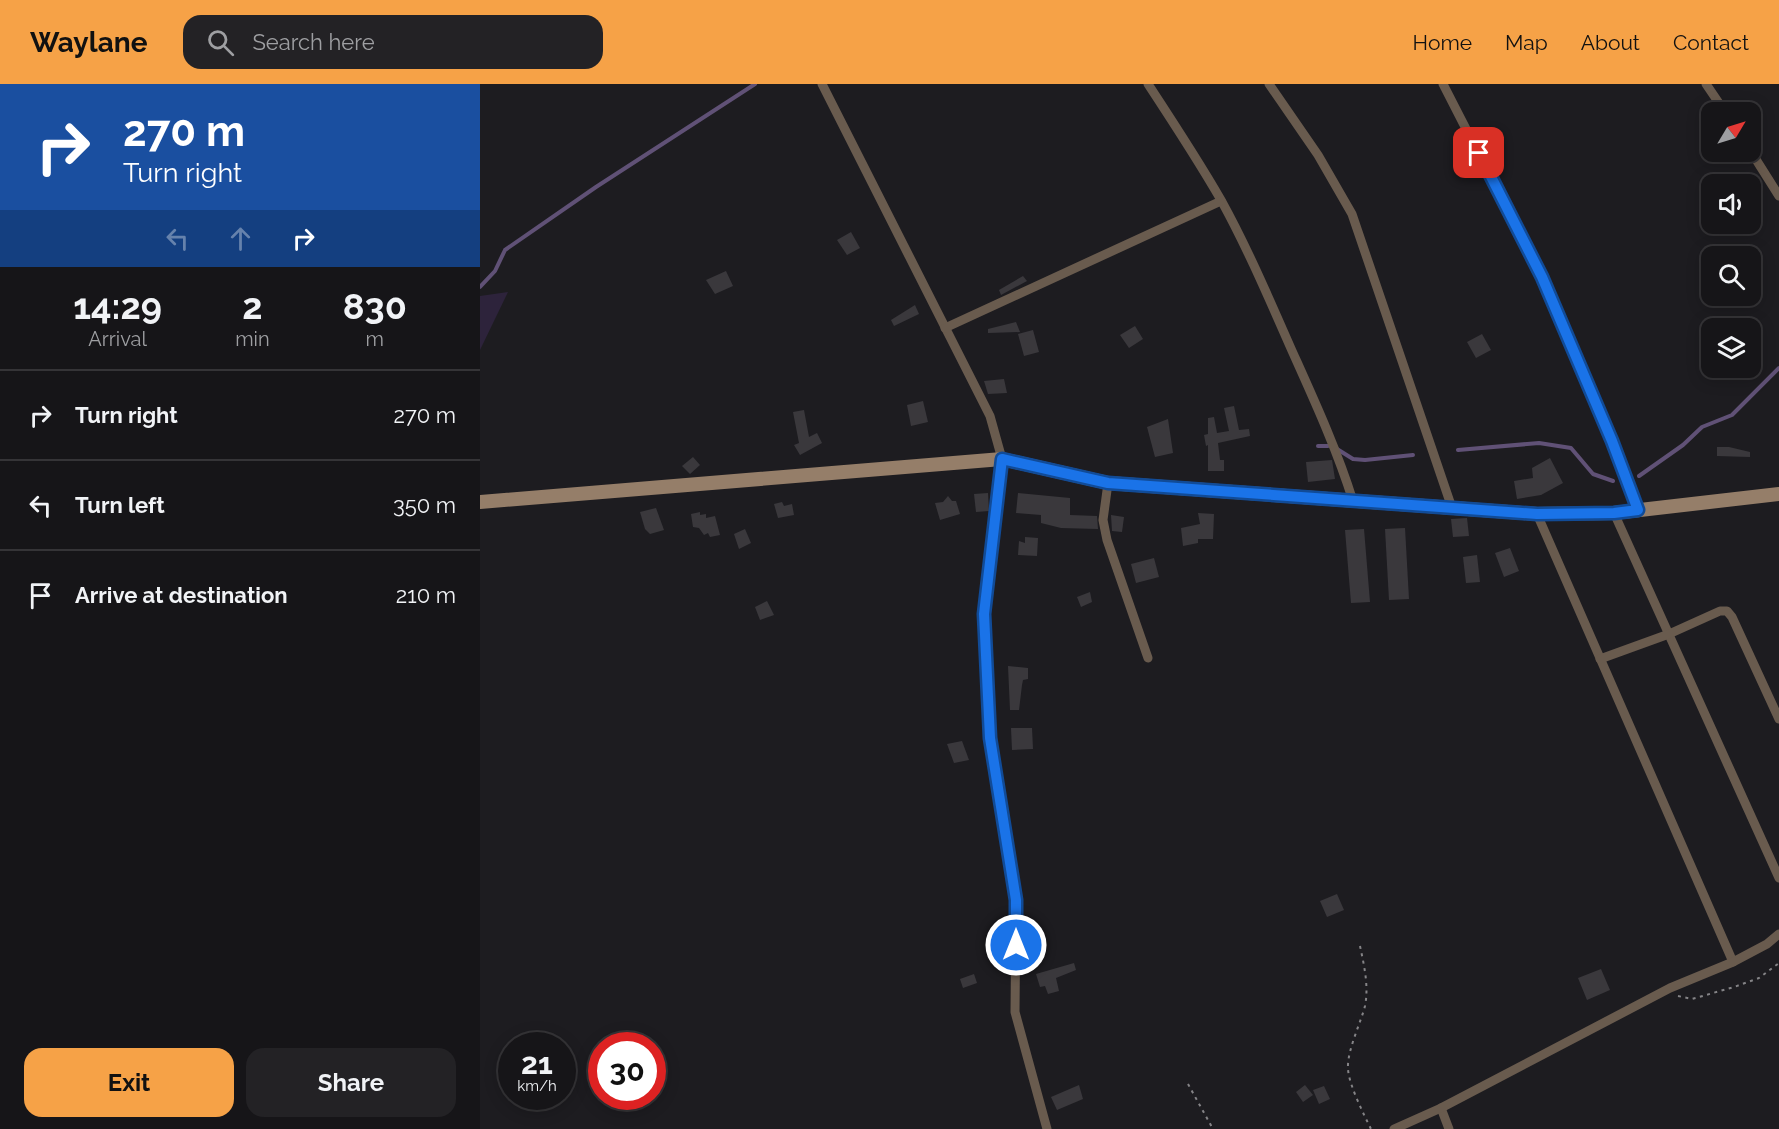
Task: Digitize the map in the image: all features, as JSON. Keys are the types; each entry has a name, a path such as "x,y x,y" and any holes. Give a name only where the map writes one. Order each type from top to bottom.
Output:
{"street":[{"path":"822,84 990,416 1002,459 984,614 990,738 1016,900 1015,1012 1047,1129"},
{"path":"1148,84 1186,142 1249,253 1320,412 1353,501"},
{"path":"1269,84 1318,154 1352,214 1452,508"},
{"path":"1443,84 1542,277 1612,441 1638,510"},
{"path":"1706,84 1718,102"},
{"path":"1758,162 1779,196"},
{"path":"945,328 1221,201"},
{"path":"480,502 1002,459 1108,483 1537,514 1614,513 1779,494"},
{"path":"1108,483 1103,520 1107,540 1148,658"},
{"path":"1614,513 1779,878"},
{"path":"1537,514 1733,962"},
{"path":"1600,659 1669,634 1720,611 1727,611 1732,617 1779,719"},
{"path":"1394,1129 1441,1108 1670,988 1733,962 1767,944 1779,934"},
{"path":"1441,1108 1449,1129"}],"path":[{"path":"1360,946 1366,972 1365,1005 1347,1068 1371,1129"},
{"path":"1670,988 1678,996 1692,999 1759,978 1779,963"},
{"path":"1188,1084 1213,1129"}],"shaded area":[{"path":"508,292 480,350 480,296"}],"building":[{"path":"851,232 860,248 847,255 837,240"},
{"path":"726,271 733,286 715,294 706,280"},
{"path":"1023,276 1027,281 1001,295 999,290"},
{"path":"915,305 919,314 894,326 891,320"},
{"path":"1016,322 1020,332 988,333 988,329"},
{"path":"1135,326 1143,339 1129,348 1120,335"},
{"path":"1033,330 1039,352 1024,356 1018,334"},
{"path":"1482,334 1491,350 1476,358 1467,342"},
{"path":"1004,379 1007,393 988,394 984,381"},
{"path":"923,401 928,422 911,426 907,405"},
{"path":"1234,406 1239,430 1249,429 1250,436 1218,443 1220,460 1224,460 1224,471 1208,471 1208,445 1206,446 1204,435 1208,434 1208,418 1214,417 1217,433 1229,431 1224,408"},
{"path":"804,410 809,437 817,433 822,443 800,455 794,445 799,443 793,412"},
{"path":"1168,419 1173,453 1155,457 1147,427"},
{"path":"1717,447 1750,452 1750,457 1717,456"},
{"path":"693,457 700,465 690,474 682,466"},
{"path":"1550,458 1563,483 1541,495 1517,499 1514,481 1533,478 1532,468"},
{"path":"1332,460 1335,479 1308,482 1306,462"},
{"path":"988,493 989,511 976,512 974,494"},
{"path":"1018,493 1070,498 1070,515 1097,516 1098,529 1061,528 1041,523 1041,515 1016,513"},
{"path":"948,496 952,501 956,501 960,514 940,520 935,503 943,502"},
{"path":"782,502 784,506 792,504 794,515 778,518 774,504"},
{"path":"656,508 664,530 650,534 645,529 640,512"},
{"path":"700,512 700,515 706,514 706,518 715,516 720,535 710,537 708,533 704,535 699,528 693,527 691,514"},
{"path":"1198,513 1214,514 1213,539 1198,539 1198,543 1183,546 1181,528 1200,524"},
{"path":"1111,515 1124,517 1122,532 1112,531"},
{"path":"1467,518 1469,536 1453,537 1451,519"},
{"path":"1405,528 1409,599 1389,600 1385,529"},
{"path":"745,529 751,543 739,549 734,534"},
{"path":"1364,529 1370,602 1351,603 1345,530"},
{"path":"1025,537 1038,538 1037,556 1018,555 1019,541 1025,543"},
{"path":"1510,548 1519,571 1504,577 1495,553"},
{"path":"1477,555 1480,582 1466,583 1463,557"},
{"path":"1154,558 1159,577 1136,583 1131,564"},
{"path":"1090,592 1092,602 1081,607 1077,597"},
{"path":"767,601 774,615 760,620 755,607"},
{"path":"1008,666 1028,668 1028,679 1023,680 1019,710 1010,710"},
{"path":"1011,728 1032,728 1033,749 1012,750"},
{"path":"962,741 969,760 954,763 947,744"},
{"path":"1337,894 1344,910 1327,917 1320,901"},
{"path":"1074,963 1076,970 1056,978 1059,991 1048,994 1045,986 1040,987 1036,974"},
{"path":"1601,969 1610,990 1587,1000 1578,978"},
{"path":"974,974 977,983 963,988 960,979"},
{"path":"1079,1085 1083,1099 1057,1110 1051,1097"},
{"path":"1305,1085 1313,1095 1303,1102 1296,1092"},
{"path":"1324,1086 1330,1099 1319,1104 1313,1090"}],"waterway":[{"path":"480,287 495,271 505,250 596,187 755,84"},
{"path":"1639,476 1683,445 1702,427 1732,415 1779,368"},
{"path":"1458,450 1539,443 1571,448 1593,474 1613,481"},
{"path":"1318,446 1328,446"},
{"path":"1337,449 1353,459 1365,460 1413,455"}],"route":[{"path":"1016,945 1016,900 990,738 984,614 1002,459 1108,483 1537,514 1614,513 1638,510 1612,441 1542,277 1479,153"}]}
